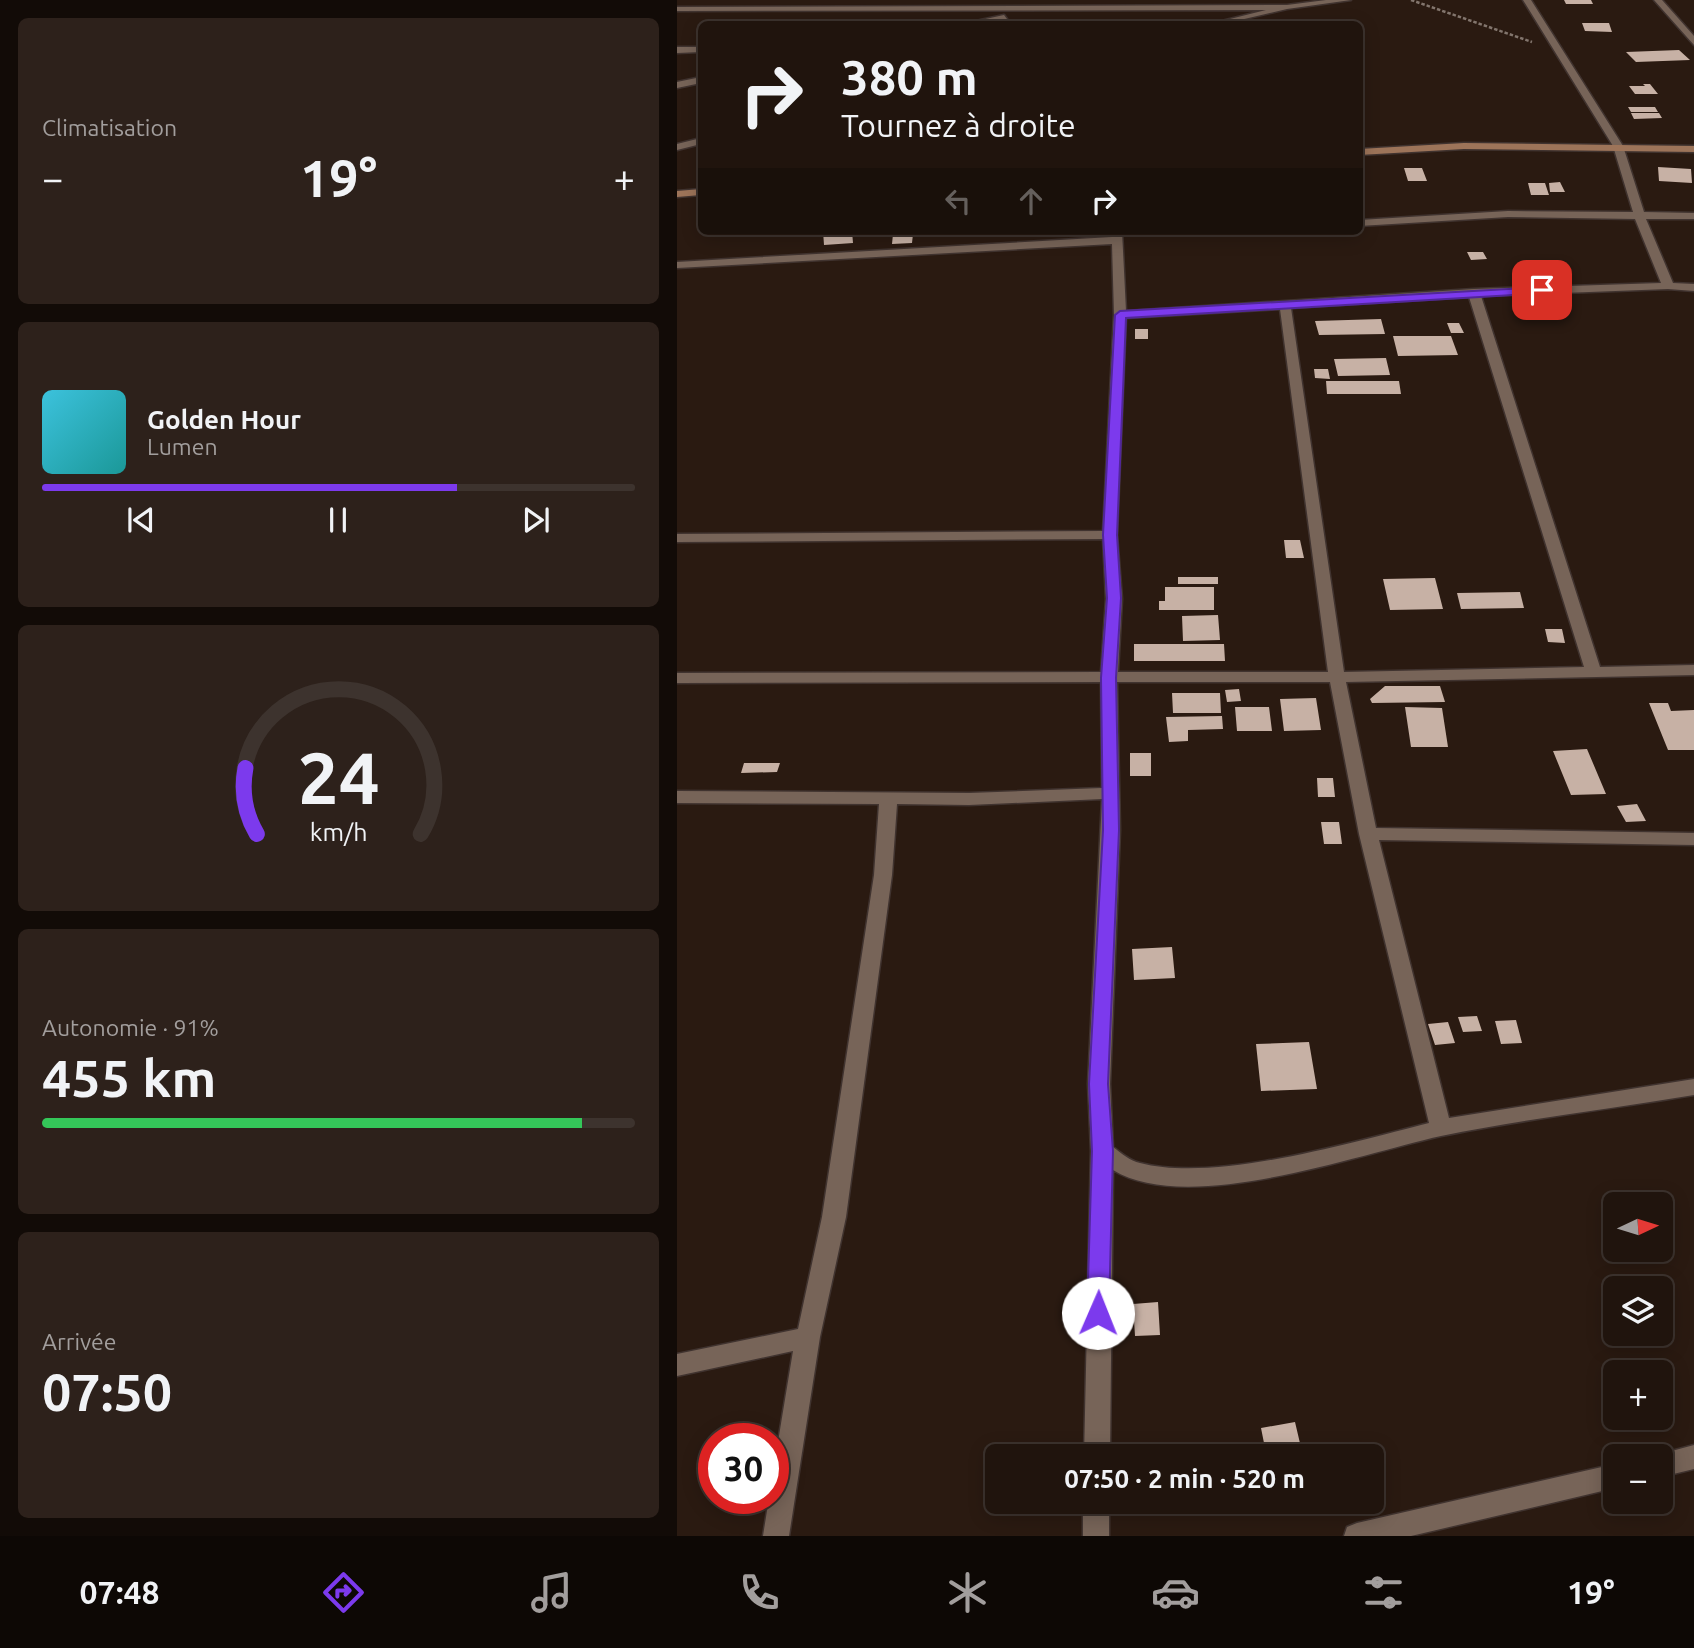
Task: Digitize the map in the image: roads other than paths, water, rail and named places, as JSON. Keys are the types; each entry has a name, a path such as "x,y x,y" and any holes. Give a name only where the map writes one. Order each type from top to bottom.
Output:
{"street":[{"path":"1227,21 1287,7 1344,0"},
{"path":"1527,0 1618,146 1639,214 1668,286"},
{"path":"1658,0 1694,41"},
{"path":"677,9 1016,4 1039,9"},
{"path":"981,21 1039,9 1287,7"},
{"path":"677,50 698,50"},
{"path":"677,85 698,81"},
{"path":"677,147 698,142"},
{"path":"1363,152 1464,146 1694,149"},
{"path":"677,194 698,192"},
{"path":"1363,223 1508,214 1694,216"},
{"path":"677,265 1117,235 1120,315 1110,535 1114,598 1109,678 1111,793 1099,1084 1102,1151 1096,1444"},
{"path":"1120,315 1474,293 1668,286 1694,288"},
{"path":"1474,293 1593,671"},
{"path":"1285,304 1337,677 1368,834 1442,1128"},
{"path":"677,538 1110,535"},
{"path":"677,678 1337,677 1694,670"},
{"path":"677,797 969,799 1111,793"},
{"path":"776,1536 808,1337 834,1217 883,875 889,797"},
{"path":"1368,834 1694,839"},
{"path":"1102,1151 1133,1171 1160,1177 1191,1177 1334,1155 1442,1128 1694,1087"},
{"path":"677,1366 808,1337"},
{"path":"1673,1462 1694,1457"},
{"path":"1357,1536 1603,1479"},
{"path":"1096,1514 1096,1536"}]}
